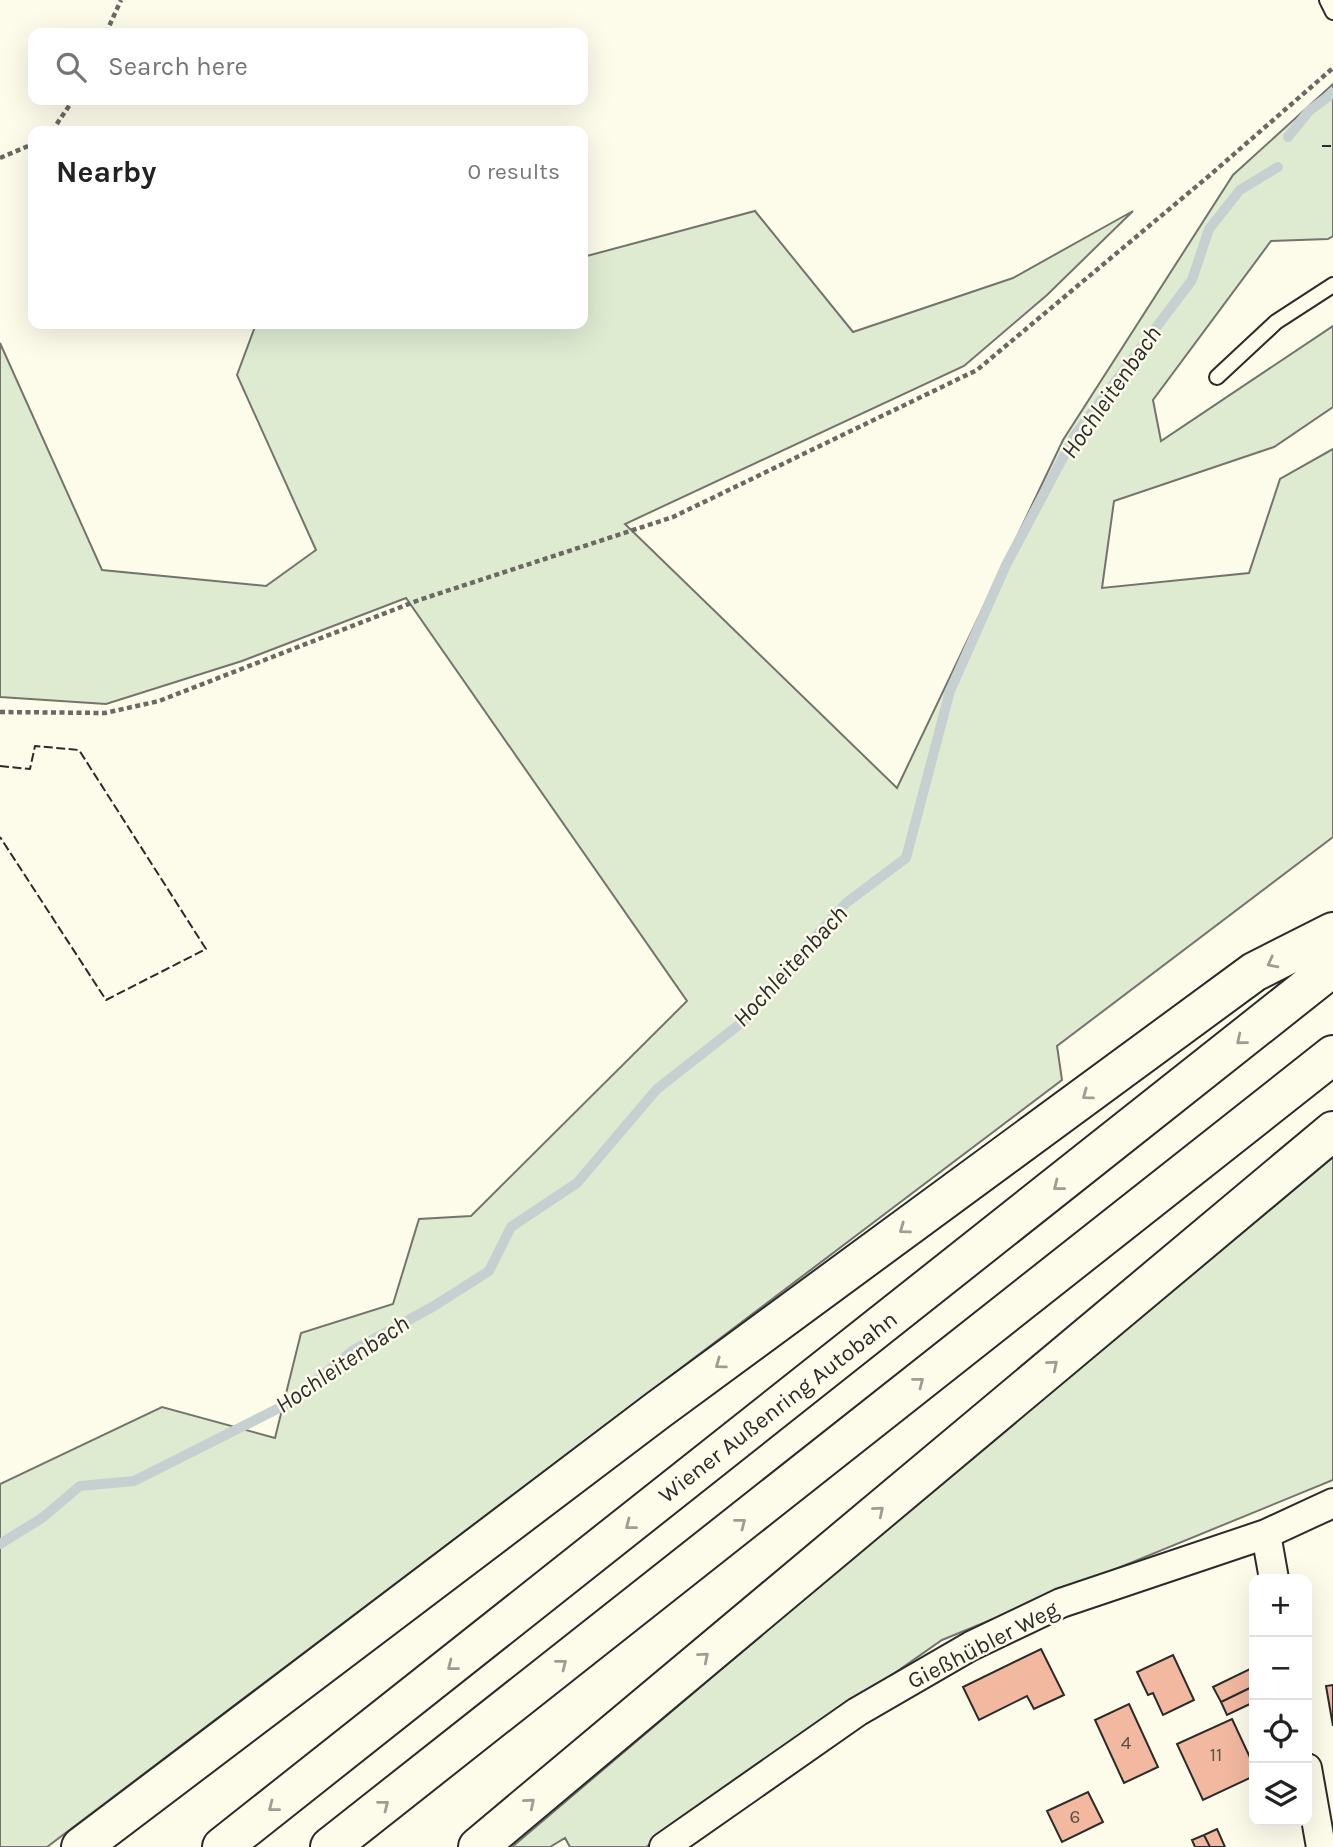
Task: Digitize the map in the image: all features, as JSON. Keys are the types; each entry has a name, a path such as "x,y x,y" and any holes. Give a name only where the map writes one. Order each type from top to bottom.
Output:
{"highway":[{"path":"81,1847 658,1410 1254,972 1333,932"},
{"name":"Wiener Außenring Autobahn","path":"222,1847 1333,967"},
{"path":"330,1847 1333,1055"},
{"path":"478,1847 1333,1131"}],"street":[{"name":"Gießhübler Weg","path":"664,1847 857,1712 971,1646 1061,1603 1266,1534 1333,1503"},
{"path":"1266,1534 1273,1574"},
{"path":"1312,1811 1316,1845"}],"lane":[{"path":"1326,0 1333,12"},
{"path":"1217,377 1276,322 1333,285"}],"path":[{"path":"108,28 121,0"},
{"path":"0,712 105,713 159,701 419,600 673,517 977,370 1210,176 1333,68"},
{"path":"55,126 70,105"},
{"path":"0,158 28,146"}],"green space":[{"path":"1333,84 1333,236 1328,239 1271,241 1153,400 1161,441 1333,326 1333,407 1274,447 1114,501 1102,588 1249,573 1280,479 1333,449 1333,837 1057,1046 1062,1080 47,1847 0,1847 0,1484 162,1407 275,1438 301,1333 393,1304 419,1219 471,1216 687,1001 406,598 242,661 106,704 0,697 0,343 102,570 266,586 316,550 237,375 254,329 588,329 588,256 755,211 853,332 1013,278 1133,211 1047,295 964,366 625,524 897,788 1063,440 1233,175"},
{"path":"1333,1153 1333,1480 942,1640 646,1847 570,1847 565,1838 550,1847 512,1847 969,1459"}],"building":[{"path":"1041,1649 1064,1695 1034,1709 1027,1696 979,1720 963,1687"},
{"path":"1173,1655 1194,1700 1163,1715 1153,1693 1148,1695 1137,1672"},
{"path":"1249,1669 1249,1688 1221,1702 1213,1687"},
{"path":"1333,1685 1333,1726 1326,1686"},
{"path":"1249,1688 1249,1704 1227,1715 1221,1702"},
{"path":"1129,1704 1158,1767 1124,1783 1095,1720"},
{"path":"1232,1719 1249,1755 1249,1778 1203,1800 1177,1744"},
{"path":"1088,1792 1103,1822 1062,1842 1047,1811"},
{"path":"1217,1829 1225,1847 1210,1847 1204,1835"},
{"path":"1204,1835 1210,1847 1195,1847 1192,1840"}],"waterway":[{"name":"Hochleitenbach","path":"1288,137 1309,111 1333,93"},
{"name":"Hochleitenbach","path":"0,1544 42,1518 80,1486 134,1481 289,1403 352,1351 434,1306 489,1271 511,1227 577,1183 657,1089 745,1020 785,970 846,903 906,858 950,691 1006,565 1075,435 1192,280 1209,229 1240,190 1278,167"}],"fence":[{"path":"1322,146 1333,146"},
{"path":"0,766 30,769 35,746 79,750 206,949 106,1000 0,837"}]}
